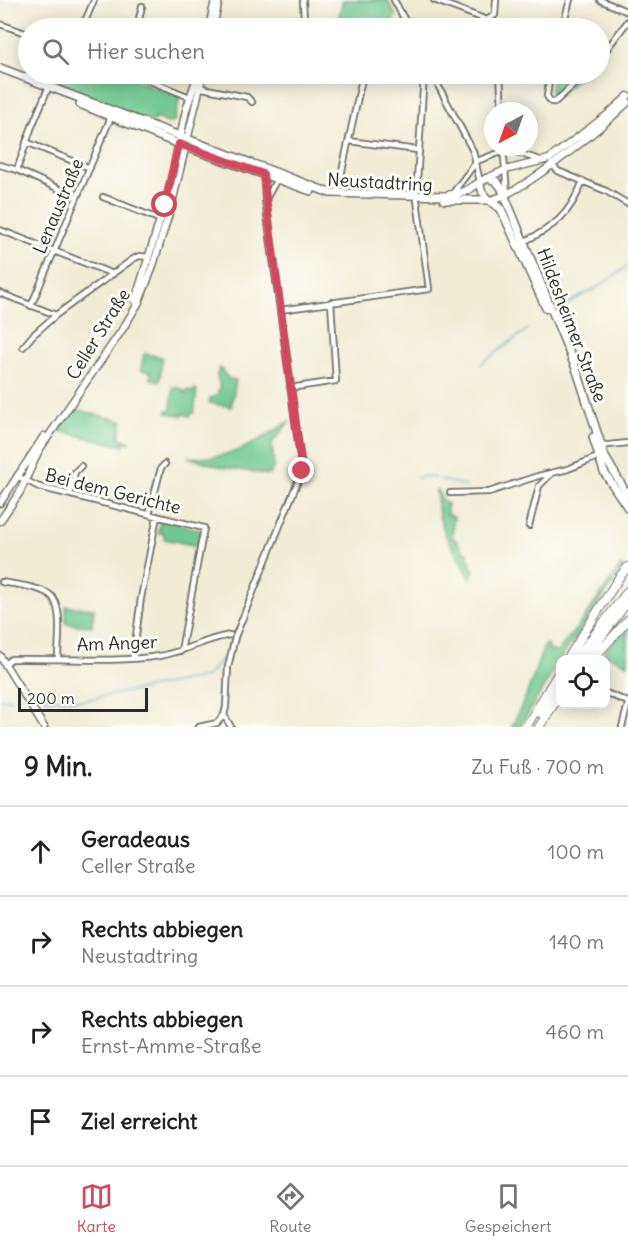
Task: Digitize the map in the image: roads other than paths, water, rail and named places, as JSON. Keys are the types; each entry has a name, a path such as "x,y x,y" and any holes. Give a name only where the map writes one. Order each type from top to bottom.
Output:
{"highway":[{"path":"570,655 628,567"},
{"path":"579,655 628,591"},
{"path":"588,655 628,601"},
{"path":"596,655 628,620"},
{"path":"526,727 556,677"},
{"path":"531,727 556,690"},
{"path":"539,727 556,702"}],"main road":[{"path":"213,18 217,0"},
{"name":"Neustadtring","path":"0,70 18,77"},
{"name":"Neustadtring","path":"35,84 183,146 333,197 454,197 489,200"},
{"name":"Celler Straße","path":"0,503 128,314 139,292 159,236 170,186 183,146 188,139 199,84"},
{"path":"190,97 198,88"},
{"name":"Neustadtring","path":"47,89 274,170 313,188 337,194 416,198"},
{"path":"489,200 504,196 542,172 550,162 628,96"},
{"name":"Celler Straße","path":"190,97 194,112"},
{"name":"Celler Straße","path":"183,146 180,136 190,97"},
{"path":"454,197 505,170 550,162 628,102"},
{"path":"488,178 497,182 504,196 507,212"},
{"path":"480,182 482,192 489,200 507,212"},
{"name":"Hildesheimer Straße","path":"507,212 523,242 577,371 598,446"},
{"name":"Hildesheimer Straße","path":"507,212 573,371 601,455"},
{"name":"Celler Straße","path":"0,521 25,481 39,450 129,320 147,282 152,258"},
{"path":"601,455 628,496"},
{"path":"601,455 604,473 628,508"},
{"path":"0,656 2,663 44,727"}],"street":[{"path":"86,18 94,0"},
{"path":"303,0 304,18"},
{"path":"394,0 404,18"},
{"path":"434,0 482,18"},
{"path":"490,18 495,15 496,0"},
{"path":"565,18 570,0"},
{"path":"600,0 628,12"},
{"path":"139,18 142,6"},
{"path":"610,45 628,21"},
{"path":"0,24 18,30"},
{"path":"17,170 49,84"},
{"path":"157,84 190,97"},
{"path":"337,194 361,84"},
{"path":"280,310 429,289 416,198 423,84"},
{"path":"437,84 477,161 480,182"},
{"path":"501,84 502,102"},
{"path":"549,84 547,96 551,102 555,102 574,84"},
{"path":"198,88 247,97 252,102"},
{"name":"Lenaustraße","path":"31,306 111,117"},
{"path":"349,141 418,150"},
{"path":"26,142 90,168"},
{"path":"454,197 477,161 488,156"},
{"path":"504,156 507,192 504,196"},
{"path":"525,156 550,162 558,171 606,191 628,204"},
{"path":"0,165 17,170 77,197"},
{"path":"199,727 217,723 224,716 228,667 235,637 302,471 265,200 263,174 268,169 274,170"},
{"path":"265,200 278,179"},
{"path":"523,242 548,230 557,222 576,199 583,181"},
{"path":"103,197 161,225"},
{"path":"0,230 112,274"},
{"path":"23,347 56,315 112,274 139,256 152,258"},
{"path":"0,293 56,315"},
{"path":"290,388 336,381 331,303"},
{"path":"598,446 628,443"},
{"path":"450,493 483,494 601,455"},
{"path":"149,514 161,468 165,464"},
{"path":"70,494 75,472 81,466"},
{"path":"529,526 539,486 552,473"},
{"name":"Bei dem Gerichte","path":"17,476 39,487 204,528 181,651"},
{"path":"134,658 142,590 157,516"},
{"path":"2,582 52,596 58,609 58,658"},
{"name":"Am Anger","path":"2,663 11,659 134,658 181,651 230,635"},
{"path":"610,695 628,703 622,727"},
{"path":"224,716 231,727"}],"waterway":[{"path":"559,308 598,287 628,266"},
{"path":"481,364 528,329"},
{"path":"417,478 427,476"},
{"path":"427,477 435,478"},
{"path":"441,480 466,486"},
{"path":"45,699 85,700 206,677 224,656"},
{"path":"0,699 12,699"}]}
